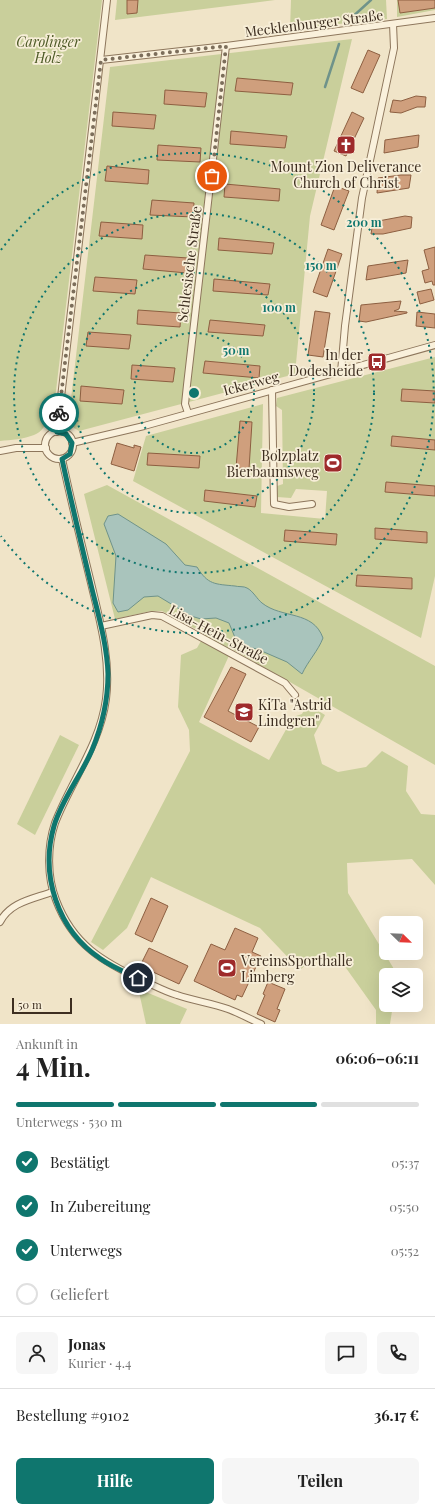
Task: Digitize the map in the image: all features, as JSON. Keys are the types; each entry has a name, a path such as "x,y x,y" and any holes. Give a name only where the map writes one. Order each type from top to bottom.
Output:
{"street":[{"path":"57,432 107,0"},
{"name":"Mecklenburger Straße","path":"101,60 226,46 299,35 435,18"},
{"path":"341,372 345,326 362,198 394,48 393,24"},
{"name":"Schlesische Straße","path":"188,413 185,404 226,46"},
{"name":"Ickerweg","path":"72,443 341,372 435,345"},
{"path":"272,390 274,504 289,507 312,504"},
{"path":"57,432 66,434 72,443 70,454 62,459 50,456 45,444 49,436 57,432"},
{"path":"0,451 16,448 46,448"},
{"path":"62,459 101,626 108,674 106,700 100,727 92,751 63,804 54,825 50,847 49,869 52,892 60,912 71,931 100,959 175,995 228,1009 261,1024"},
{"name":"Lisa-Hein-Straße","path":"101,626 152,615 162,616 285,683 295,695"},
{"path":"0,922 4,913 12,906 52,892"}],"green space":[{"name":"Carolinger Holz","path":"0,0 102,0 56,391 50,416 39,432 26,437 0,441"},
{"path":"117,0 275,0 115,20"},
{"path":"291,0 386,0 387,19 290,29"},
{"path":"397,0 435,0 435,10 397,17"},
{"path":"352,39 310,216 295,374 79,431 74,428 71,423 70,407 110,67"},
{"path":"435,357 435,576 421,638 133,481 146,436 263,404 261,513 325,519 327,491 296,489 291,498 277,497 277,486 283,484 282,410 276,406 277,398"},
{"path":"107,485 435,666 435,765 232,649 199,722 269,760 293,717 302,714 307,704 325,715 314,735 322,764 338,772 366,767 382,751 408,766 406,791 421,814 435,815 435,885 412,859 347,863 348,893 379,944 379,960 389,960 393,968 379,968 379,1012 392,1012 390,1024 376,1024 376,1010 346,968 317,955 300,970 260,928 151,877 127,928 103,950 91,942 190,751 189,730 178,707 181,655 197,648 205,634 162,611 151,611 115,619 84,494"},
{"path":"60,735 79,745 35,835 17,824"},
{"path":"141,990 187,1009 180,1024 146,1024 139,992"}],"water":[{"path":"118,514 166,544 185,565 197,567 209,580 217,584 246,587 262,603 270,608 305,619 312,623 318,629 323,638 302,674 287,662 257,649 243,646 236,640 229,623 216,618 201,619 191,616 158,596 144,597 128,610 118,612 113,603 116,556 104,524 108,516"}],"building":[{"path":"127,0 138,0 137,13 127,14"},
{"path":"398,0 435,0 435,8 400,13"},
{"path":"368,50 380,55 363,93 351,88"},
{"path":"237,78 293,83 291,95 235,91"},
{"path":"165,90 207,93 205,107 164,104"},
{"path":"416,96 426,97 425,107 417,107 401,113 390,112 393,100 401,101"},
{"path":"113,112 156,115 154,129 112,126"},
{"path":"352,112 364,118 346,156 334,151"},
{"path":"231,131 287,136 285,148 230,144"},
{"path":"419,135 418,147 384,153 385,140"},
{"path":"158,145 201,148 200,162 157,160"},
{"path":"107,166 149,170 148,184 105,181"},
{"path":"411,175 409,188 377,193 378,178"},
{"path":"225,184 280,189 279,201 224,197"},
{"path":"335,186 349,191 334,230 321,225"},
{"path":"152,200 194,203 193,217 150,215"},
{"path":"405,216 412,217 411,228 383,234 371,234 373,222"},
{"path":"101,222 143,225 142,239 99,236"},
{"path":"219,238 274,243 272,254 218,250"},
{"path":"435,247 435,285 433,285 432,281 425,283 422,271 429,269 424,250"},
{"path":"328,249 342,254 327,297 313,292"},
{"path":"145,255 188,258 187,273 143,269"},
{"path":"408,260 406,273 366,280 368,266"},
{"path":"95,277 137,280 135,294 93,291"},
{"path":"214,279 270,284 268,295 213,291"},
{"path":"431,289 434,300 420,304 417,292"},
{"path":"401,301 399,309 394,311 407,313 366,322 359,321 361,305"},
{"path":"138,310 181,313 180,327 137,324"},
{"path":"315,311 330,313 323,357 308,355"},
{"path":"417,312 435,314 435,328 416,326"},
{"path":"210,320 265,325 263,336 208,332"},
{"path":"88,332 131,335 129,349 86,346"},
{"path":"205,361 260,366 259,378 203,373"},
{"path":"132,365 175,368 173,382 131,379"},
{"path":"81,386 124,390 122,404 80,401"},
{"path":"402,389 435,391 435,403 401,401"},
{"path":"240,421 252,422 249,469 236,468"},
{"path":"392,436 435,440 435,450 391,446"},
{"path":"117,443 134,448 134,445 141,447 134,471 111,464"},
{"path":"148,453 200,456 199,468 147,465"},
{"path":"386,482 435,486 435,496 385,492"},
{"path":"205,490 257,496 255,507 204,501"},
{"path":"375,528 427,532 427,543 375,539"},
{"path":"285,530 337,534 336,545 284,541"},
{"path":"357,575 412,578 412,589 356,586"},
{"path":"231,667 246,674 228,711 259,727 251,742 204,717"},
{"path":"151,898 168,906 152,942 135,934"},
{"name":"VereinsSporthalle Limberg","path":"235,928 258,938 252,952 261,956 242,997 237,995 235,1000 194,981 211,944 225,950"},
{"path":"149,948 188,966 179,984 140,966"},
{"path":"268,982 285,989 277,1009 280,1010 275,1022 257,1014 265,995 263,994"}],"waterway":[{"path":"349,20 371,0"},
{"path":"325,87 339,44"}],"way so far":[{"path":"59,413 101,60 226,46 212,176"}],"place":[{"name":"Mount Zion Deliverance Church of Christ","path":"346,145"},
{"name":"In der Dodesheide","path":"377,362"},
{"name":"Bolzplatz Bierbaumsweg","path":"333,463"},
{"name":"KiTa \"Astrid Lindgren\"","path":"244,712"},
{"name":"VereinsSporthalle Limberg","path":"227,968"}],"route":[{"path":"59,413 57,432 62,432 70,436 73,445 70,454 62,459 106,648 108,674 106,700 100,727 92,751 63,804 54,825 50,847 49,869 52,892 60,912 71,931 86,947 100,959 138,978"}]}
